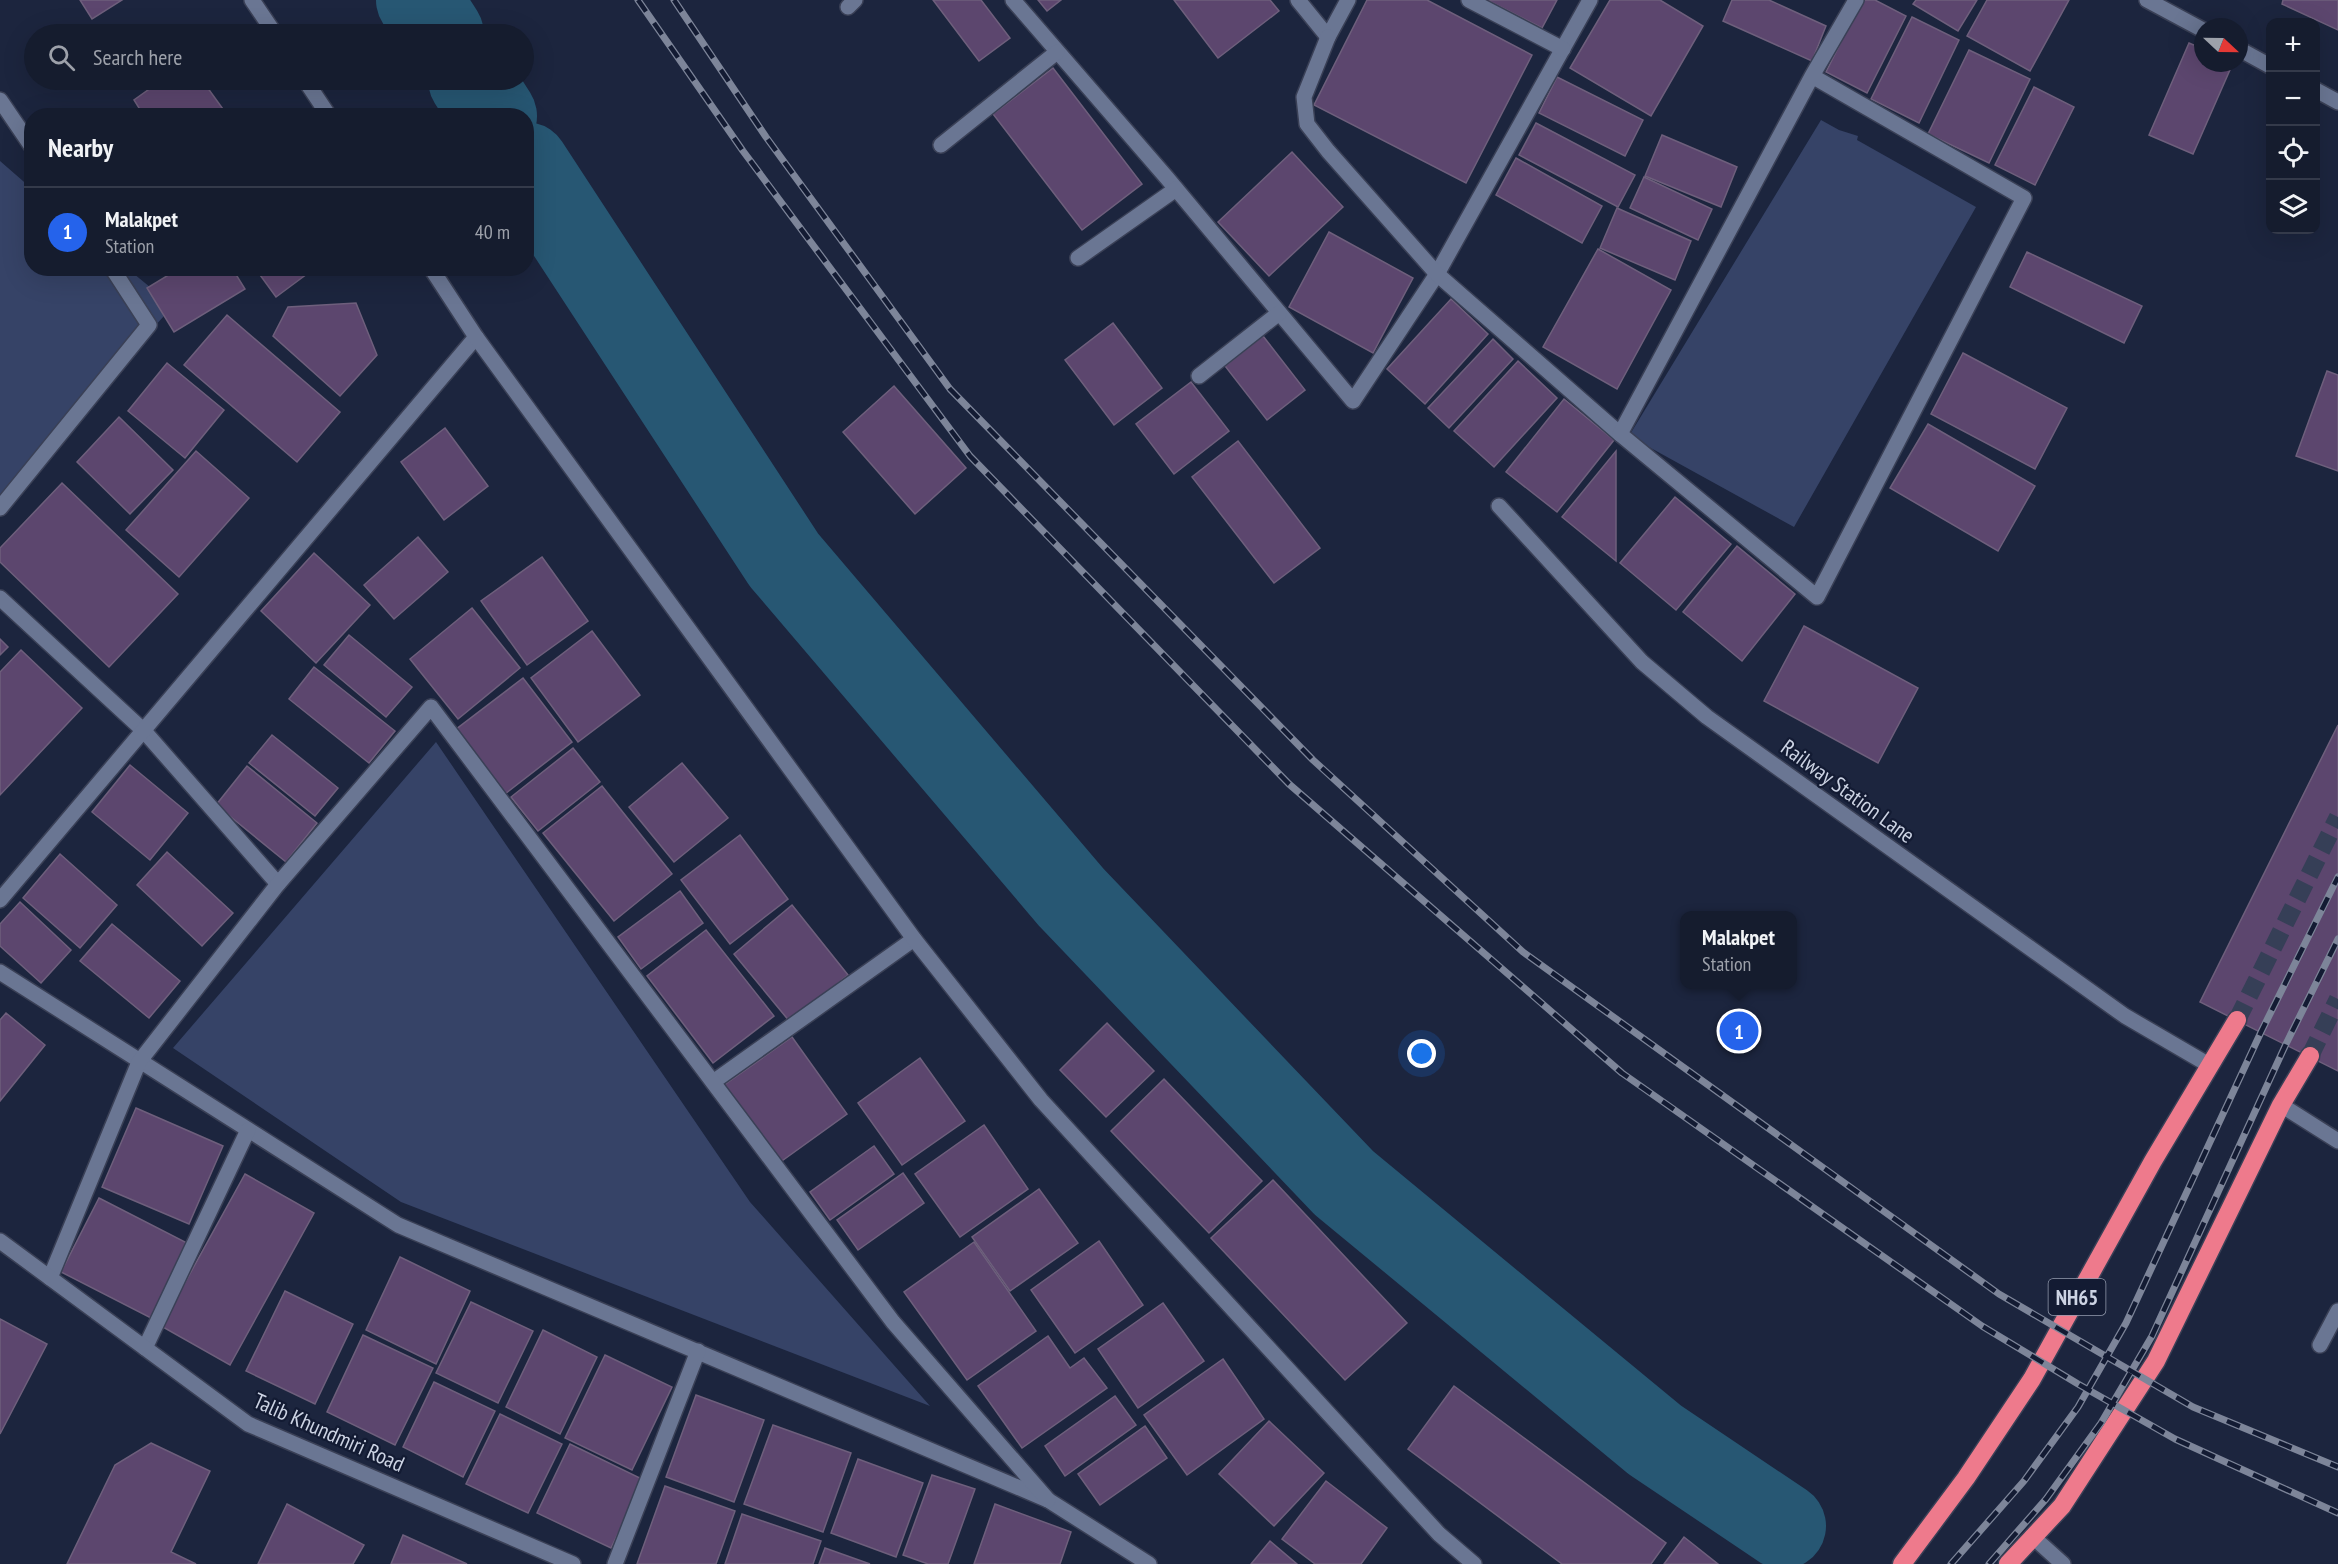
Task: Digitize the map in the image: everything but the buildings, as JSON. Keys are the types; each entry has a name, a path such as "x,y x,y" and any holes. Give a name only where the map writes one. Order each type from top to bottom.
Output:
{"highway":[{"name":"NH65","path":"1902,1564 1966,1478 2032,1379 2153,1161 2237,1020"},
{"path":"2008,1564 2062,1506 2156,1361 2281,1105 2310,1056"}],"street":[{"path":"252,0 268,24"},
{"path":"1013,0 1176,189 1353,401 1437,274 1590,0"},
{"path":"1298,0 1328,37"},
{"path":"1348,0 1328,37 1304,97 1307,124 1328,151 1437,274 1620,434 1817,597 2024,198 1812,76"},
{"path":"1469,0 1563,49"},
{"path":"1620,434 1812,76 1857,0"},
{"path":"2147,0 2194,25"},
{"path":"941,145 1057,52"},
{"path":"2248,54 2266,63"},
{"path":"312,90 324,108"},
{"path":"2320,92 2338,102"},
{"path":"0,100 24,135"},
{"path":"1078,258 1176,189"},
{"path":"0,508 149,325 117,276"},
{"path":"435,276 476,337 914,939 1041,1100 1439,1534 1474,1564"},
{"path":"1199,376 1279,313"},
{"path":"0,900 476,337"},
{"name":"Railway Station Lane","path":"1500,506 1642,662 1707,717 2125,1016 2209,1065"},
{"path":"0,598 144,731 279,884"},
{"path":"51,1278 139,1062 279,884 431,707 893,1322 1048,1500"},
{"path":"713,1082 914,939"},
{"path":"0,972 398,1225 1048,1500 1149,1564"},
{"path":"2281,1105 2338,1141"},
{"path":"145,1348 248,1130"},
{"name":"Talib Khundmiri Road","path":"0,1241 248,1424 573,1564"},
{"path":"2320,1345 2338,1311"},
{"path":"615,1564 698,1351"},
{"path":"2032,1536 2063,1564"}],"shaded area":[{"path":"1821,120 1839,130 1858,136 1857,140 1976,207 1794,527 1629,436"},
{"path":"0,161 24,182 24,276 137,276 173,306 0,497"},
{"path":"436,742 750,1202 930,1406 401,1202 173,1048"}],"waterway":[{"path":"419,0 435,24"},
{"path":"477,90 489,108"},
{"path":"534,177 784,560 1071,897 1344,1183 1655,1440 1783,1526"}],"tunnel":[{"path":"2237,1020 2338,817"},
{"path":"2310,1056 2338,999"}],"railway":[{"path":"638,0 743,151 970,456 1289,784 1622,1073 1982,1326 2175,1439 2338,1513"},
{"path":"674,0 766,137 950,389 1313,760 1523,952 1999,1294 2193,1407 2338,1467"},
{"path":"1951,1564 2024,1481 2078,1407 2126,1323 2261,1032 2338,877"},
{"path":"1989,1564 2046,1499 2101,1423 2152,1336 2286,1044 2338,939"}],"place":[{"name":"Malakpet","path":"1739,1031"}]}
